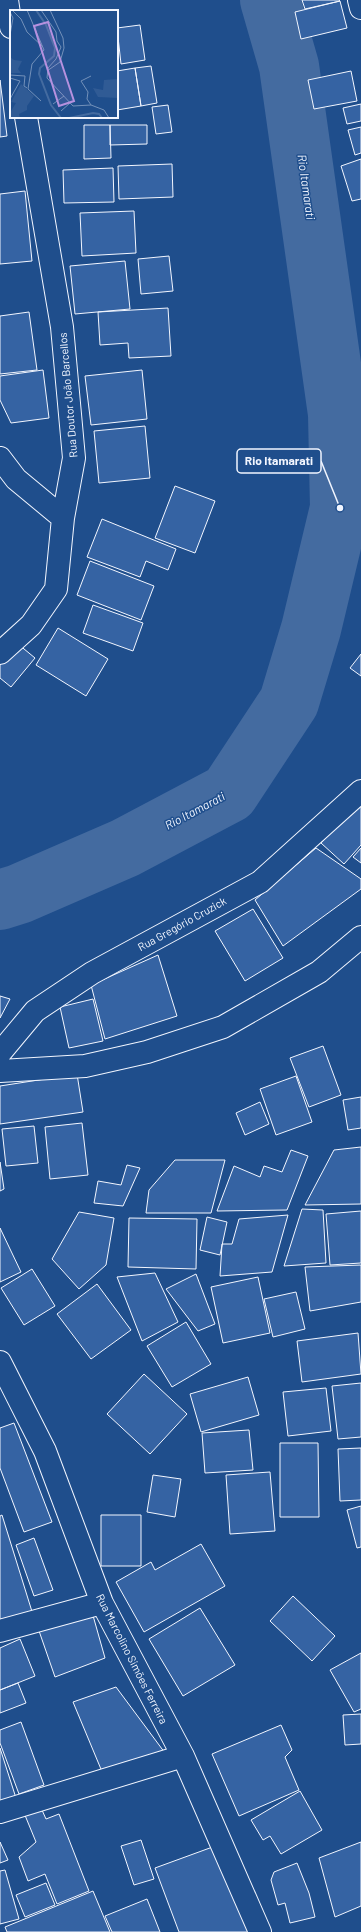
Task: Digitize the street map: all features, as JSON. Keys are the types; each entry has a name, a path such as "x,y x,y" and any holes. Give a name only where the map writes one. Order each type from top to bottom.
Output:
{"street":[{"path":"7,0 10,21"},
{"path":"359,0 361,8"},
{"name":"Rua Doutor João Barcellos","path":"0,653 31,625 56,589 63,518 74,458 62,327 26,118"},
{"path":"0,458 16,479 63,518"},
{"name":"Rua Gregório Cruzick","path":"0,1053 35,1011 92,973 260,882 361,791"},
{"path":"0,1071 85,1066 147,1052 222,1027 319,972 361,937"},
{"name":"Rua Marcolino Simões Ferreira","path":"0,1362 45,1451 102,1603 183,1756 260,1932"},
{"path":"0,1632 102,1603"},
{"path":"0,1812 183,1756"}],"building":[{"path":"302,0 339,0 340,1 305,9"},
{"path":"340,1 347,28 301,39 295,12"},
{"path":"140,25 145,60 121,64 118,28"},
{"path":"151,66 157,103 141,106 135,68"},
{"path":"135,68 141,106 118,110 118,71"},
{"path":"351,71 357,101 314,109 308,80"},
{"path":"0,80 7,136 0,137"},
{"path":"361,104 361,121 347,124 343,108"},
{"path":"168,105 172,132 156,134 152,107"},
{"path":"84,125 110,125 111,158 84,159"},
{"path":"110,125 147,125 147,144 110,145"},
{"path":"361,127 361,153 355,155 348,130"},
{"path":"361,159 361,199 352,201 341,166"},
{"path":"172,164 173,197 119,199 118,166"},
{"path":"113,168 114,202 64,203 63,170"},
{"path":"25,191 32,261 0,264 0,194"},
{"path":"134,211 136,253 82,256 80,213"},
{"path":"169,256 173,291 141,294 138,259"},
{"path":"125,261 130,309 75,314 70,266"},
{"path":"168,308 171,356 129,358 128,343 100,345 98,312"},
{"path":"29,312 37,370 0,374 0,316"},
{"path":"43,370 49,418 11,423 0,400 0,376"},
{"path":"142,370 147,419 91,425 85,376"},
{"path":"145,426 150,478 99,483 94,431"},
{"path":"175,486 215,501 195,553 155,538"},
{"path":"102,519 176,549 168,570 146,561 140,577 87,557"},
{"path":"90,561 154,586 141,620 77,595"},
{"path":"93,605 143,623 133,651 83,633"},
{"path":"58,628 108,659 86,696 36,665"},
{"path":"18,644 35,658 11,687 0,678 0,665"},
{"path":"361,654 361,676 350,668"},
{"path":"361,800 361,845 344,864 321,843"},
{"path":"316,848 361,879 361,889 283,946 255,900"},
{"path":"361,848 361,863 353,857"},
{"path":"253,909 283,958 245,981 215,931"},
{"path":"158,955 177,1016 105,1039 91,985"},
{"path":"0,996 10,999 0,1018"},
{"path":"93,999 103,1041 69,1048 60,1007"},
{"path":"323,1046 341,1095 309,1107 290,1058"},
{"path":"77,1074 83,1112 0,1124 0,1086"},
{"path":"296,1076 312,1122 276,1135 260,1089"},
{"path":"361,1097 361,1128 348,1130 343,1100"},
{"path":"260,1102 269,1124 245,1135 236,1113"},
{"path":"82,1123 88,1175 50,1179 45,1127"},
{"path":"34,1126 38,1163 6,1166 2,1129"},
{"path":"361,1147 361,1204 305,1205 334,1150"},
{"path":"291,1150 308,1156 287,1210 217,1211 234,1166 260,1177 264,1166 282,1172"},
{"path":"175,1160 225,1160 211,1213 146,1213 149,1190"},
{"path":"0,1162 4,1189 0,1191"},
{"path":"127,1165 140,1168 123,1206 94,1203 98,1181 121,1185"},
{"path":"302,1209 323,1210 326,1263 284,1266"},
{"path":"361,1211 361,1263 330,1265 326,1214"},
{"path":"79,1212 114,1218 106,1265 79,1289 52,1259"},
{"path":"288,1215 272,1272 220,1276 222,1244 232,1244 239,1219"},
{"path":"207,1217 227,1222 220,1255 200,1250"},
{"path":"129,1218 197,1219 196,1269 128,1267"},
{"path":"0,1228 21,1272 0,1282"},
{"path":"361,1265 361,1302 310,1311 305,1267"},
{"path":"32,1269 55,1306 24,1325 1,1288"},
{"path":"155,1273 178,1322 142,1341 117,1277"},
{"path":"196,1274 215,1324 198,1331 166,1289"},
{"path":"258,1277 270,1333 223,1343 211,1287"},
{"path":"97,1284 131,1330 91,1359 57,1314"},
{"path":"296,1292 305,1329 273,1337 264,1299"},
{"path":"186,1322 211,1364 172,1387 147,1346"},
{"path":"358,1333 361,1374 302,1382 297,1341"},
{"path":"144,1374 187,1414 150,1454 107,1414"},
{"path":"248,1377 259,1415 201,1432 190,1394"},
{"path":"361,1383 361,1437 338,1439 332,1386"},
{"path":"326,1388 331,1431 288,1436 283,1392"},
{"path":"14,1423 52,1522 24,1532 0,1468 0,1428"},
{"path":"249,1430 253,1470 205,1473 202,1433"},
{"path":"280,1443 318,1443 319,1517 280,1517"},
{"path":"361,1448 361,1500 340,1501 338,1449"},
{"path":"270,1472 275,1531 230,1534 226,1475"},
{"path":"153,1475 181,1479 175,1517 147,1512"},
{"path":"361,1506 361,1547 357,1548 347,1510"},
{"path":"2,1515 34,1618 0,1629 0,1516"},
{"path":"101,1515 141,1515 141,1566 101,1566"},
{"path":"34,1538 53,1590 34,1596 16,1545"},
{"path":"201,1544 225,1586 144,1632 116,1582 151,1562 155,1570"},
{"path":"293,1596 335,1636 312,1661 270,1621"},
{"path":"200,1608 235,1665 183,1696 149,1639"},
{"path":"92,1612 105,1658 55,1677 38,1628"},
{"path":"20,1639 35,1676 0,1690 0,1648"},
{"path":"361,1653 361,1709 354,1712 330,1670"},
{"path":"18,1683 26,1703 0,1713 0,1690"},
{"path":"116,1687 165,1753 103,1774 73,1702"},
{"path":"361,1714 361,1744 345,1745 343,1715"},
{"path":"21,1722 44,1785 19,1794 0,1743 0,1730"},
{"path":"281,1725 292,1750 285,1757 299,1790 239,1816 212,1754"},
{"path":"0,1748 16,1798 0,1803"},
{"path":"300,1791 322,1830 281,1854 270,1836 263,1840 251,1820"},
{"path":"38,1801 46,1819 59,1814 89,1891 57,1904 45,1874 28,1881 19,1857 36,1842 22,1808"},
{"path":"141,1840 154,1879 134,1885 121,1846"},
{"path":"0,1842 8,1860 0,1863"},
{"path":"361,1842 361,1906 335,1917 319,1858"},
{"path":"218,1845 251,1932 179,1932 155,1868"},
{"path":"297,1863 309,1893 315,1917 290,1923 285,1903 278,1905 271,1880 274,1872"},
{"path":"5,1870 19,1919 0,1924 0,1871"},
{"path":"46,1883 55,1905 25,1917 16,1895"},
{"path":"93,1891 110,1932 7,1932 5,1927"},
{"path":"147,1899 160,1932 112,1932 105,1916"}],"waterway":[{"name":"Rio Itamarati","path":"0,900 19,894 125,848 229,793 289,702 311,629 340,508 338,414 289,66 270,0"}],"place":[{"name":"Rio Itamarati","path":"340,508"}]}
